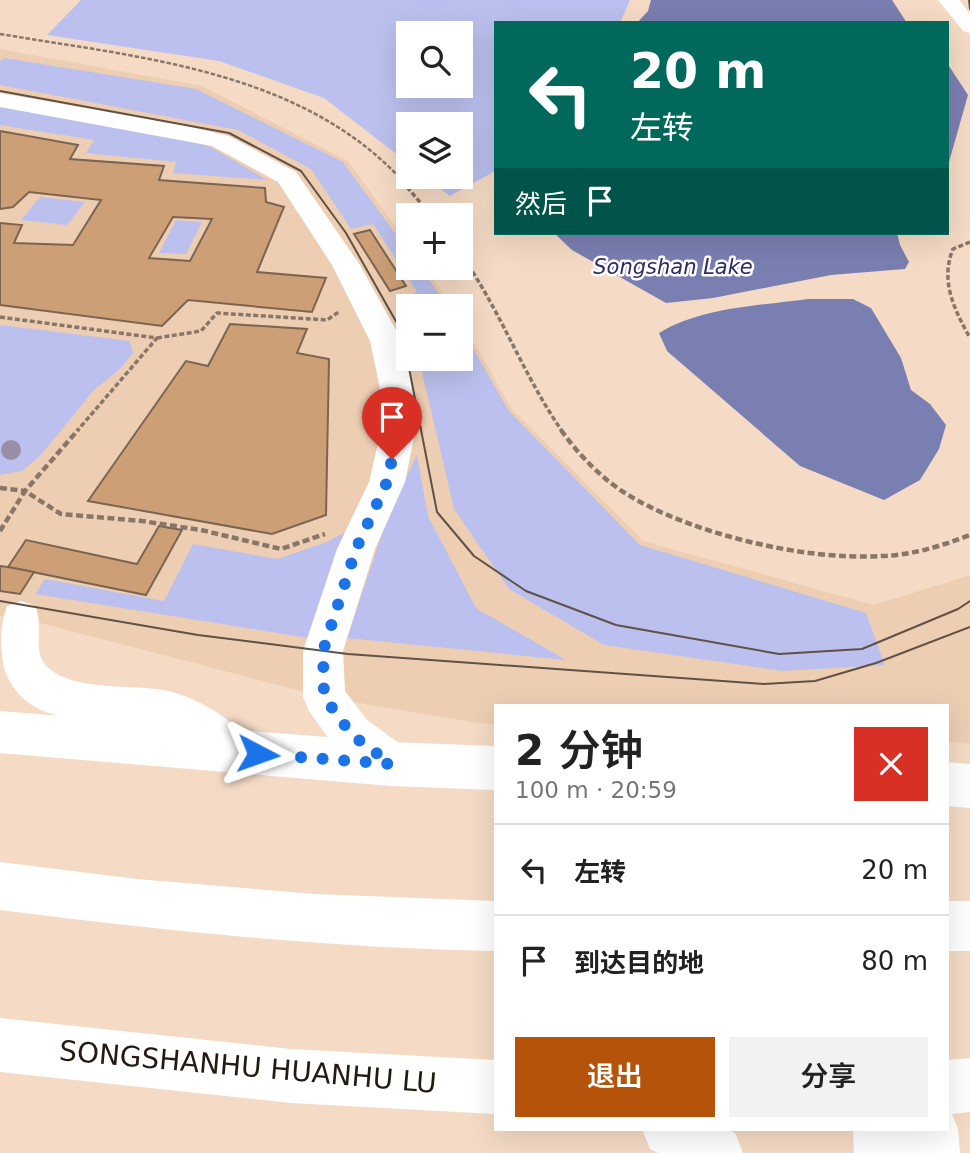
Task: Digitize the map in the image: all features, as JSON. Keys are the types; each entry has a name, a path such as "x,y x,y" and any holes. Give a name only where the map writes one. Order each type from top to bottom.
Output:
{"street":[{"path":"948,0 970,27"},
{"path":"0,100 220,141 281,191 346,265 386,341 402,413 387,482 356,549 323,651 324,697 352,735 391,764"},
{"path":"21,618 11,637 7,654 9,670 26,689 40,696 88,703 132,705 177,713 205,728 232,752"},
{"path":"0,732 391,764 494,768"},
{"path":"949,784 970,786"},
{"path":"0,886 138,903 314,919 494,926"},
{"path":"949,926 970,926"},
{"name":"SONGSHANHU HUANHU LU","path":"0,1045 292,1076 494,1087"},
{"path":"949,1087 970,1085"},
{"path":"674,1131 715,1153"},
{"path":"881,1131 882,1153"},
{"path":"930,1131 932,1153"}],"path":[{"path":"0,34 153,58 219,75 278,95 309,110 375,154 420,203"},
{"path":"970,242 953,248 946,268 952,301 970,338"},
{"path":"473,274 565,436 599,474 646,507 681,522 784,549 823,556 891,557 933,548 970,535"},
{"path":"0,317 157,338 201,331 217,313 327,320 362,296"},
{"path":"0,531 25,491 157,338"},
{"path":"0,488 25,491 61,514 154,523 281,549 328,533"}],"shaded area":[{"path":"81,0 630,0 621,21 494,21 494,172 473,183 473,112 396,112 396,154 324,98 219,61 47,35"},
{"path":"0,49 202,86 348,161 396,227 396,280 434,280 444,294 396,294 396,371 473,371 473,341 512,409 643,541 874,605 970,575 970,743 949,742 949,704 494,704 494,724 478,723 324,697 21,618 0,616"},
{"path":"5,58 196,89 343,162 396,235 396,260 373,224 351,229 311,169 238,130 0,85 0,61"},
{"path":"0,106 173,136 211,147 267,180 173,173 176,162 86,153 94,140 0,125"},
{"path":"441,189 463,189 450,196"},
{"path":"40,197 85,202 67,225 21,220"},
{"path":"176,220 202,222 186,254 159,253"},
{"path":"409,280 429,280 439,294 413,294 417,292"},
{"path":"0,325 130,341 133,353 119,370 94,390 40,456 22,471 0,475"},
{"path":"473,349 509,411 640,545 866,613 885,665 783,671 604,645 509,589 454,509 422,371 473,371"},
{"path":"417,455 428,516 476,608 566,660 347,638 389,513"},
{"path":"353,528 308,638 35,594 45,579 164,601 193,544 277,559 327,542"}],"water":[{"path":"651,0 892,0 906,21 639,21 648,11"},
{"path":"949,66 968,95 949,162"},
{"name":"Songshan Lake","path":"556,235 898,235 909,262 905,269 831,275 713,298 666,303 572,250"},
{"path":"808,299 853,299 871,308 901,358 911,390 930,404 946,425 939,449 920,480 884,500 800,466 667,351 659,333 676,324 712,313"}],"building":[{"path":"0,131 78,145 70,159 164,166 159,180 265,188 266,202 284,207 257,272 326,278 312,312 188,300 162,326 0,305 0,223 22,225 14,243 73,245 101,200 29,192 13,207 0,209","holes":["173,217 212,219 190,261 149,258"]},
{"path":"370,230 396,270 396,280 402,280 406,286 390,291 354,234"},
{"path":"230,324 307,329 297,353 329,359 326,515 272,534 88,501 186,361 208,366"},
{"path":"159,526 182,530 146,595 8,567 26,540 137,564"},
{"path":"0,566 34,572 20,594 0,591"}],"tram line":[{"path":"969,0 970,9"},
{"path":"0,91 229,133 301,171 346,233 402,332 437,512 474,556 526,591 616,625 779,654 862,649 958,609 970,601"},
{"path":"0,601 198,635 348,654 764,684 815,681 876,663 970,627"}],"route":[{"path":"258,754 391,764 352,735 324,697 323,651 356,549 387,482 392,459"}]}
